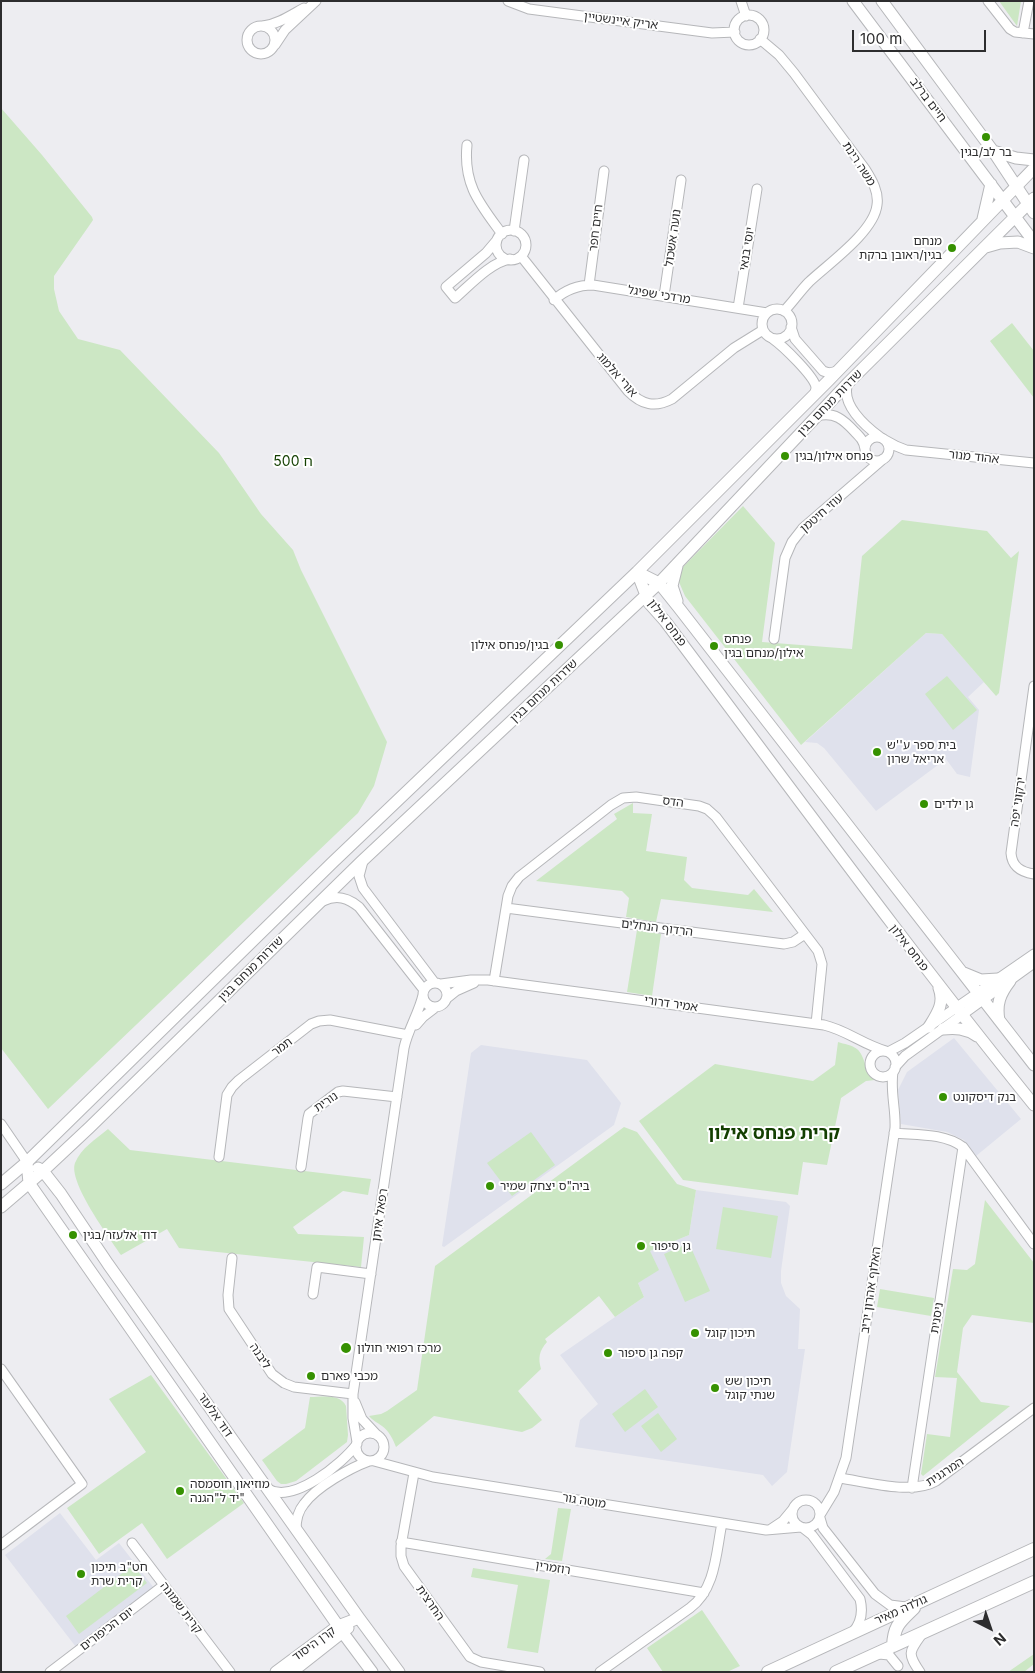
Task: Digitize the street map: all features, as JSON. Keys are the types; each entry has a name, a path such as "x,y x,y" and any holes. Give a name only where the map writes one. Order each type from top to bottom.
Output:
{"main road":[{"name":"גולדה מאיר","path":"768,1672 1034,1549"},
{"path":"836,1672 1034,1582"},
{"path":"893,1646 894,1632 915,1604"}],"street":[{"path":"315,1 285,30 271,51 256,54 249,48 247,42 248,35 254,28 283,20 315,1"},
{"name":"אריק איינשטיין","path":"508,1 529,9 712,33 735,32"},
{"path":"741,1 746,16"},
{"name":"חיים ברלב","path":"854,1 1034,242"},
{"name":"חיים ברלב","path":"882,1 994,151 1015,186 1032,205"},
{"path":"988,1 1010,29 1034,34"},
{"path":"1023,32 1029,1"},
{"path":"746,16 754,17 761,23 764,31 760,40 752,44 746,44 738,40 735,32 738,21 746,16"},
{"path":"262,26 273,32 275,37 274,46"},
{"name":"משה רינת","path":"760,40 779,56 794,73 865,170 871,179 877,197 876,212 867,226 857,238 808,283 784,312"},
{"path":"467,145 467,170 471,188 499,237 497,246 499,252 504,257 510,259"},
{"path":"994,151 1016,158 1034,160"},
{"path":"514,231 524,160"},
{"name":"שדרות מנחם בגין","path":"1,1184 27,1162 325,870 637,572 838,371 1034,168"},
{"name":"חיים חפר","path":"589,285 604,170"},
{"name":"נועה אשכול","path":"664,296 681,180"},
{"name":"שדרות מנחם בגין","path":"982,220 992,184"},
{"name":"יוסי בנאי","path":"738,308 757,189"},
{"name":"שדרות מנחם בגין","path":"1,1207 56,1159 364,859 659,583 848,383 1015,217 1032,205"},
{"path":"508,231 514,231 522,235 525,241 525,250 521,256 504,261 491,268 455,298 446,287 484,254 499,237 508,231"},
{"path":"984,248 1000,242 1018,242 1034,248"},
{"name":"אורי אלמוג","path":"521,256 628,391 640,401 660,404 672,398 734,348 763,330"},
{"name":"מרדכי שפיגל","path":"554,300 571,289 589,285 767,313"},
{"path":"814,395 816,388 813,381 786,349 767,336 763,330 762,321 767,313 775,310 784,312 790,318 794,338 823,371 829,374 838,371"},
{"path":"773,339 784,337 791,328"},
{"name":"אהוד מנור","path":"848,383 846,393 849,403 865,424 882,438 898,447 914,451 1034,463"},
{"path":"817,416 828,414 841,418 863,441 866,452 875,460 885,457 889,448 882,438 874,437 866,444 866,452 867,465 860,479"},
{"name":"אהוד מנור","path":"885,457 898,452 914,451"},
{"name":"עוזי חיטמן","path":"774,639 785,558 790,545 802,528 885,457"},
{"path":"677,564 672,586 679,608"},
{"name":"פנחס אילון","path":"637,572 659,583 1034,1065"},
{"name":"פנחס אילון","path":"637,572 650,603 876,905 959,1012 1034,1104"},
{"path":"623,617 643,609 665,621"},
{"name":"ירקוני יפה","path":"1034,686 1011,853 1016,866 1024,872 1034,874"},
{"name":"הדס","path":"490,980 510,891 513,883 521,875 611,805 623,798 633,797 696,805 711,812 817,949 821,959 816,1024"},
{"path":"364,859 359,872 359,879 363,888 438,983 446,990 446,999 443,1004 423,1017 408,1035"},
{"path":"316,905 331,898 340,897 359,907 423,992 427,1004 436,1007"},
{"name":"הרדוף הנחלים","path":"506,908 784,944 793,942 806,934"},
{"path":"999,1020 998,1002 1004,980 1034,954"},
{"path":"878,1076 886,1077 905,1056 943,1029 959,1012 1004,980 1034,963"},
{"path":"960,971 981,980 1004,980"},
{"name":"אמיר דרורי","path":"446,999 464,987 490,980"},
{"name":"אמיר דרורי","path":"438,983 490,980 816,1024 835,1028 887,1052"},
{"path":"423,992 427,985 438,983"},
{"path":"929,1027 941,1004 942,998 938,984"},
{"name":"רפאל איתן","path":"357,1443 353,1418 353,1394 408,1035 418,1012 423,992"},
{"path":"870,1065 874,1054 887,1052 959,1012"},
{"name":"תמר","path":"219,1157 227,1097 232,1086 311,1024 330,1020 408,1035"},
{"path":"943,1029 964,1029 979,1037"},
{"path":"853,1037 865,1052 872,1071 887,1086 893,1098"},
{"path":"887,1052 894,1057 894,1070"},
{"name":"האלוף אהרון יריב","path":"820,1516 839,1479 846,1458 894,1132 895,1116 892,1083 894,1070"},
{"name":"נורית","path":"300,1167 308,1118 312,1111 338,1092 398,1097"},
{"name":"דוד אלעזר","path":"1,1124 27,1162 43,1171 61,1194 108,1264 296,1530 399,1672"},
{"path":"894,1132 944,1138 963,1148 1034,1244"},
{"name":"ניסנית","path":"912,1488 963,1148"},
{"path":"56,1159 56,1180 61,1194"},
{"name":"דוד אלעזר","path":"27,1162 29,1183 372,1672"},
{"name":"ליבנה","path":"232,1258 227,1297 230,1311 272,1373 281,1381 294,1387 353,1394"},
{"path":"313,1294 317,1267 371,1274"},
{"path":"1,1545 82,1484 3,1375"},
{"name":"רפאל איתן","path":"353,1394 362,1419 376,1434"},
{"name":"המרגנית","path":"839,1479 912,1488 923,1486 933,1482 1034,1408"},
{"path":"268,1489 273,1492 288,1492 306,1486 342,1460 361,1437 367,1434 376,1434 381,1438 384,1444 382,1454 372,1461 344,1472 311,1496 300,1510 296,1530"},
{"path":"357,1443 358,1455 363,1459 372,1461"},
{"name":"מוטה גור","path":"384,1444 391,1457 404,1469"},
{"name":"מוטה גור","path":"372,1461 433,1477 766,1530 802,1528"},
{"name":"החרצית","path":"414,1473 401,1542 401,1556 404,1566 470,1658 483,1663 540,1672"},
{"path":"766,1530 781,1523 794,1507 801,1502 818,1500 827,1495 839,1479"},
{"path":"809,1501 817,1505 823,1528 875,1594 890,1605 903,1608 915,1604"},
{"path":"794,1507 793,1518 796,1524 812,1535 860,1599 862,1610 860,1620 852,1633"},
{"path":"802,1528 814,1526 820,1516"},
{"path":"600,1672 694,1605 704,1592 712,1574 722,1523"},
{"name":"רוזמרין","path":"401,1542 704,1592"},
{"name":"קרית שמונה","path":"132,1543 230,1672"},
{"name":"יום הכיפורים","path":"50,1672 164,1585"},
{"name":"קרן היסוד","path":"276,1672 359,1618"},
{"name":"קרן היסוד","path":"292,1672 341,1629"},
{"path":"920,1672 911,1659 911,1648 924,1632"},
{"path":"893,1646 900,1669"},
{"path":"876,1654 889,1655 900,1669"}],"shaded area":[{"path":"926,633 942,634 984,682 968,697 979,710 970,777 957,774 946,759 876,811 824,748 817,743 805,742"},
{"path":"954,1038 1021,1119 976,1156 964,1140 947,1132 901,1124 898,1090 907,1072"},
{"name":"ביה\"ס יצחק שמיר","path":"481,1045 587,1060 621,1103 614,1125 444,1247 442,1246 471,1053"},
{"name":"תיכון קוגל","path":"696,1190 786,1202 790,1206 781,1283 786,1296 800,1309 798,1349 805,1349 787,1472 772,1486 763,1475 575,1447 580,1420 598,1404 560,1355 644,1297 638,1283 650,1251 689,1235"},
{"name":"חט\"ב תיכון קרית שרת","path":"60,1513 96,1560 119,1543 154,1588 76,1647 5,1555"}],"green space":[{"path":"999,1 1021,1 1017,26"},
{"path":"1,108 42,155 93,220 54,276 54,289 59,311 78,339 120,350 219,453 261,514 293,550 301,570 387,742 374,786 358,813 48,1109 1,1048"},
{"path":"1012,323 1034,351 1034,398 990,341"},
{"path":"743,506 775,543 762,642 852,649 862,556 902,520 987,531 1011,558 1019,551 999,693 996,696 942,634 926,633 801,745 685,596 679,582 681,569"},
{"path":"947,676 977,710 953,730 925,694"},
{"path":"633,803 633,813 652,814 646,851 687,857 684,880 692,888 748,895 754,889 773,912 661,899 656,922 626,917 629,898 622,891 536,881 617,819 614,814"},
{"path":"637,930 661,934 652,996 627,992"},
{"path":"838,1042 860,1052 871,1076 875,1080 866,1081 841,1098 827,1165 803,1162 798,1195 683,1180 639,1121 715,1064 813,1081 835,1065"},
{"path":"624,1127 637,1132 677,1184 696,1190 689,1235 650,1251 659,1270 638,1283 644,1297 615,1317 599,1296 545,1339 547,1342 542,1348 540,1355 541,1369 518,1391 542,1420 532,1428 522,1432 434,1416 396,1447 387,1430 369,1416 387,1411 417,1390 435,1266"},
{"path":"108,1129 130,1150 371,1179 368,1195 343,1191 293,1227 298,1234 364,1237 361,1267 179,1248 167,1229 121,1255 83,1196 74,1172 75,1163 81,1153"},
{"path":"531,1132 555,1165 512,1196 487,1163"},
{"path":"985,1200 1034,1263 1034,1323 972,1315 963,1328 957,1372 981,1402 1010,1406 923,1476 921,1474 927,1434 950,1437 957,1378 935,1377 953,1269 967,1270 975,1264"},
{"path":"723,1207 778,1216 771,1258 716,1249"},
{"path":"689,1243 710,1291 685,1302 664,1254"},
{"path":"880,1289 934,1298 931,1316 877,1307"},
{"name":"מוזיאון חוסמסה יד ל\"הגנה\"","path":"151,1375 244,1503 167,1559 142,1523 99,1554 67,1508 146,1452 109,1399"},
{"path":"645,1389 658,1407 625,1432 612,1414"},
{"path":"310,1397 335,1397 343,1402 346,1406 347,1442 296,1481 281,1484 262,1460 305,1428"},
{"path":"658,1413 677,1439 661,1452 641,1426"},
{"path":"558,1508 571,1509 562,1561 545,1559 551,1554"},
{"path":"133,1565 147,1583 79,1634 66,1616"},
{"path":"473,1568 550,1580 538,1653 507,1648 518,1585 471,1577"},
{"path":"702,1610 740,1666 727,1672 663,1672 647,1648"},
{"path":"1034,1654 1034,1664 1024,1672 1008,1672"}],"place":[{"name":"בר לב/בגין","path":"986,137"},
{"name":"מנחם בגין/ראובן ברקת","path":"952,248"},
{"name":"פנחס אילון/בגין","path":"785,456"},
{"name":"בגין/פנחס אילון","path":"559,645"},
{"name":"פנחס אילון/מנחם בגין","path":"714,646"},
{"name":"בית ספר ע''ש אריאל שרון","path":"877,752"},
{"name":"גן ילדים","path":"924,804"},
{"name":"בנק דיסקונט","path":"943,1097"},
{"name":"ביה\"ס יצחק שמיר","path":"490,1186"},
{"name":"דוד אלעזר/בגין","path":"73,1235"},
{"name":"גן סיפור","path":"641,1246"},
{"name":"תיכון קוגל","path":"695,1333"},
{"name":"מרכז רפואי חולון","path":"346,1348"},
{"name":"קפה גן סיפור","path":"608,1353"},
{"name":"מכבי פארם","path":"311,1376"},
{"name":"תיכון שש שנתי קוגל","path":"715,1388"},
{"name":"מוזיאון חוסמסה יד ל\"הגנה\"","path":"180,1491"},
{"name":"חט\"ב תיכון קרית שרת","path":"81,1574"}],"district":[{"name":"ח 500","path":"293,462"},
{"name":"קרית פנחס אילון","path":"774,1134"}]}
